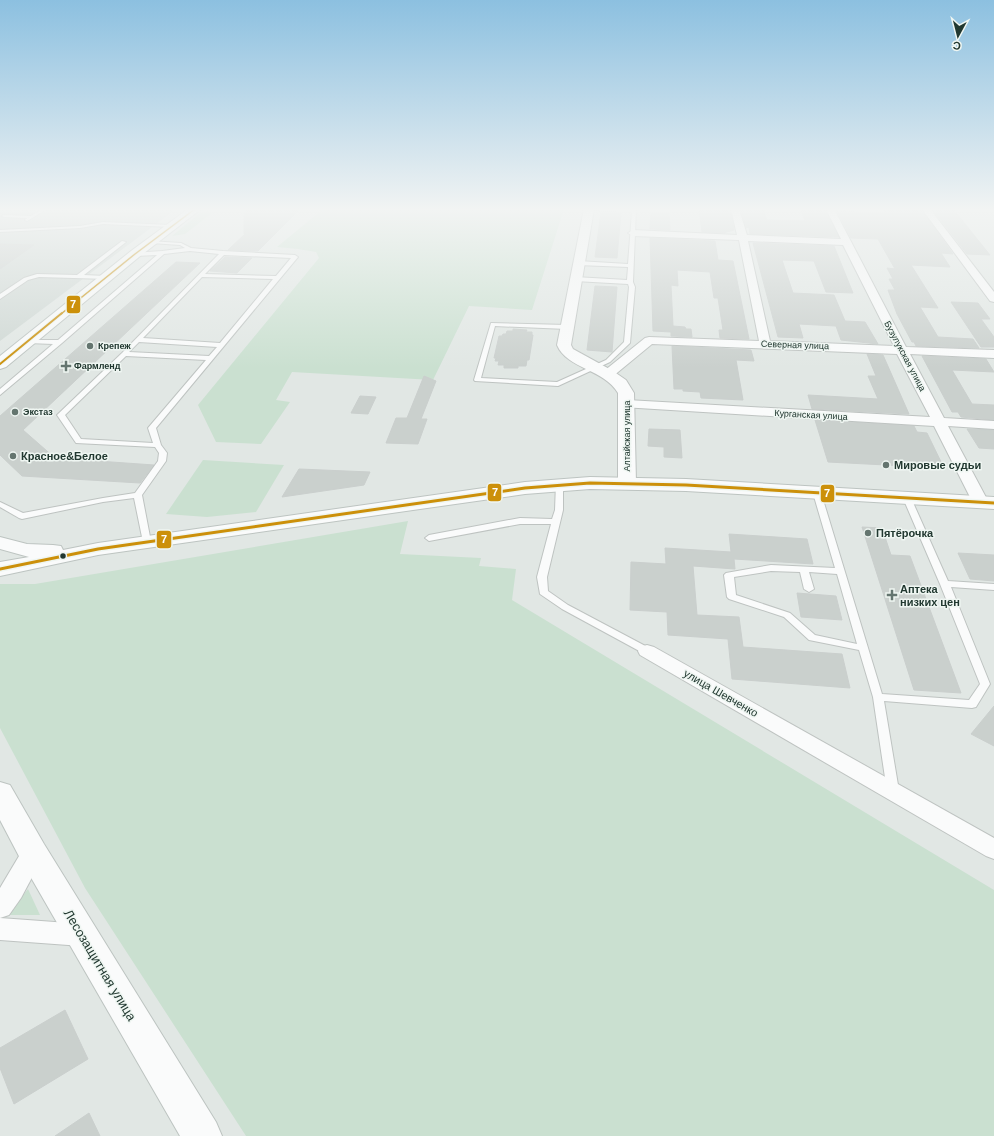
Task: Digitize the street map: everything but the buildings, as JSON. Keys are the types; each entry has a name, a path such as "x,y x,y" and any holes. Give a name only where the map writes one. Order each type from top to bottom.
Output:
{"main road":[{"path":"0,364 125,262"},
{"path":"0,569 147,542 502,491 559,485 627,483 817,492 988,503"},
{"path":"0,543 27,550 98,550"},
{"name":"Лесозащитная улица","path":"0,793 33,852 202,1136"}],"street":[{"path":"748,262 765,344"},
{"name":"Бузулукская улица","path":"856,262 940,423 988,503"},
{"path":"965,262 994,299"},
{"name":"Алтайская улица","path":"578,263 564,345 567,352 602,371 620,383 626,393 628,404 627,483"},
{"name":"Северная улица","path":"602,371 649,340 901,349 994,354"},
{"name":"Курганская улица","path":"628,404 994,425"},
{"name":"улица Шевченко","path":"648,651 994,849"},
{"path":"0,906 12,891 33,852"},
{"path":"0,929 82,935"}],"lane":[{"path":"78,277 98,262"},
{"path":"0,393 152,262"},
{"path":"157,445 79,440 61,415 138,340 214,262"},
{"path":"147,542 138,495 162,461 163,453 157,445 152,428 290,262"},
{"path":"567,327 494,324 477,380 558,384 602,371 608,361 627,343 632,287 630,282 631,262"},
{"path":"578,263 631,266"},
{"path":"0,297 26,279 39,275 106,278"},
{"path":"201,275 277,278"},
{"path":"575,278 630,282"},
{"path":"138,340 221,345"},
{"path":"28,341 60,342"},
{"path":"124,354 209,358"},
{"name":"улица Шевченко","path":"559,485 559,510 542,577 543,592 565,607 648,651"},
{"path":"817,492 839,571 878,697 893,791"},
{"path":"0,504 22,516 138,495"},
{"path":"878,697 972,704 990,686 907,498"},
{"path":"429,538 520,521 556,522"},
{"path":"839,571 771,568 729,575 732,597 787,615 812,638 863,648"},
{"path":"804,570 809,589"},
{"path":"945,584 994,587"}],"shaded area":[{"path":"0,262 105,262 0,341"}],"green space":[{"path":"316,262 547,262 532,310 469,306 433,380 292,372 276,400 290,402 261,444 216,442 198,405"},
{"path":"203,460 284,465 256,512 207,517 166,514"},
{"path":"408,521 400,554 481,558 479,566 516,569 512,600 994,890 994,1136 246,1136 85,888 0,728 0,584 35,584"},
{"path":"28,889 40,915 5,915 17,903"}],"transit line":[{"name":"7","path":"0,364 125,262"},
{"name":"7","path":"0,569 98,549 525,488 590,483 686,485 994,503"}],"place":[{"name":"Крепеж","path":"90,346"},
{"name":"Фармленд","path":"66,366"},
{"name":"Экстаз","path":"15,412"},
{"name":"Красное&Белое","path":"13,456"},
{"name":"Мировые судьи","path":"886,465"},
{"name":"Пятёрочка","path":"868,533"},
{"name":"Аптека низких цен","path":"892,595"}]}
